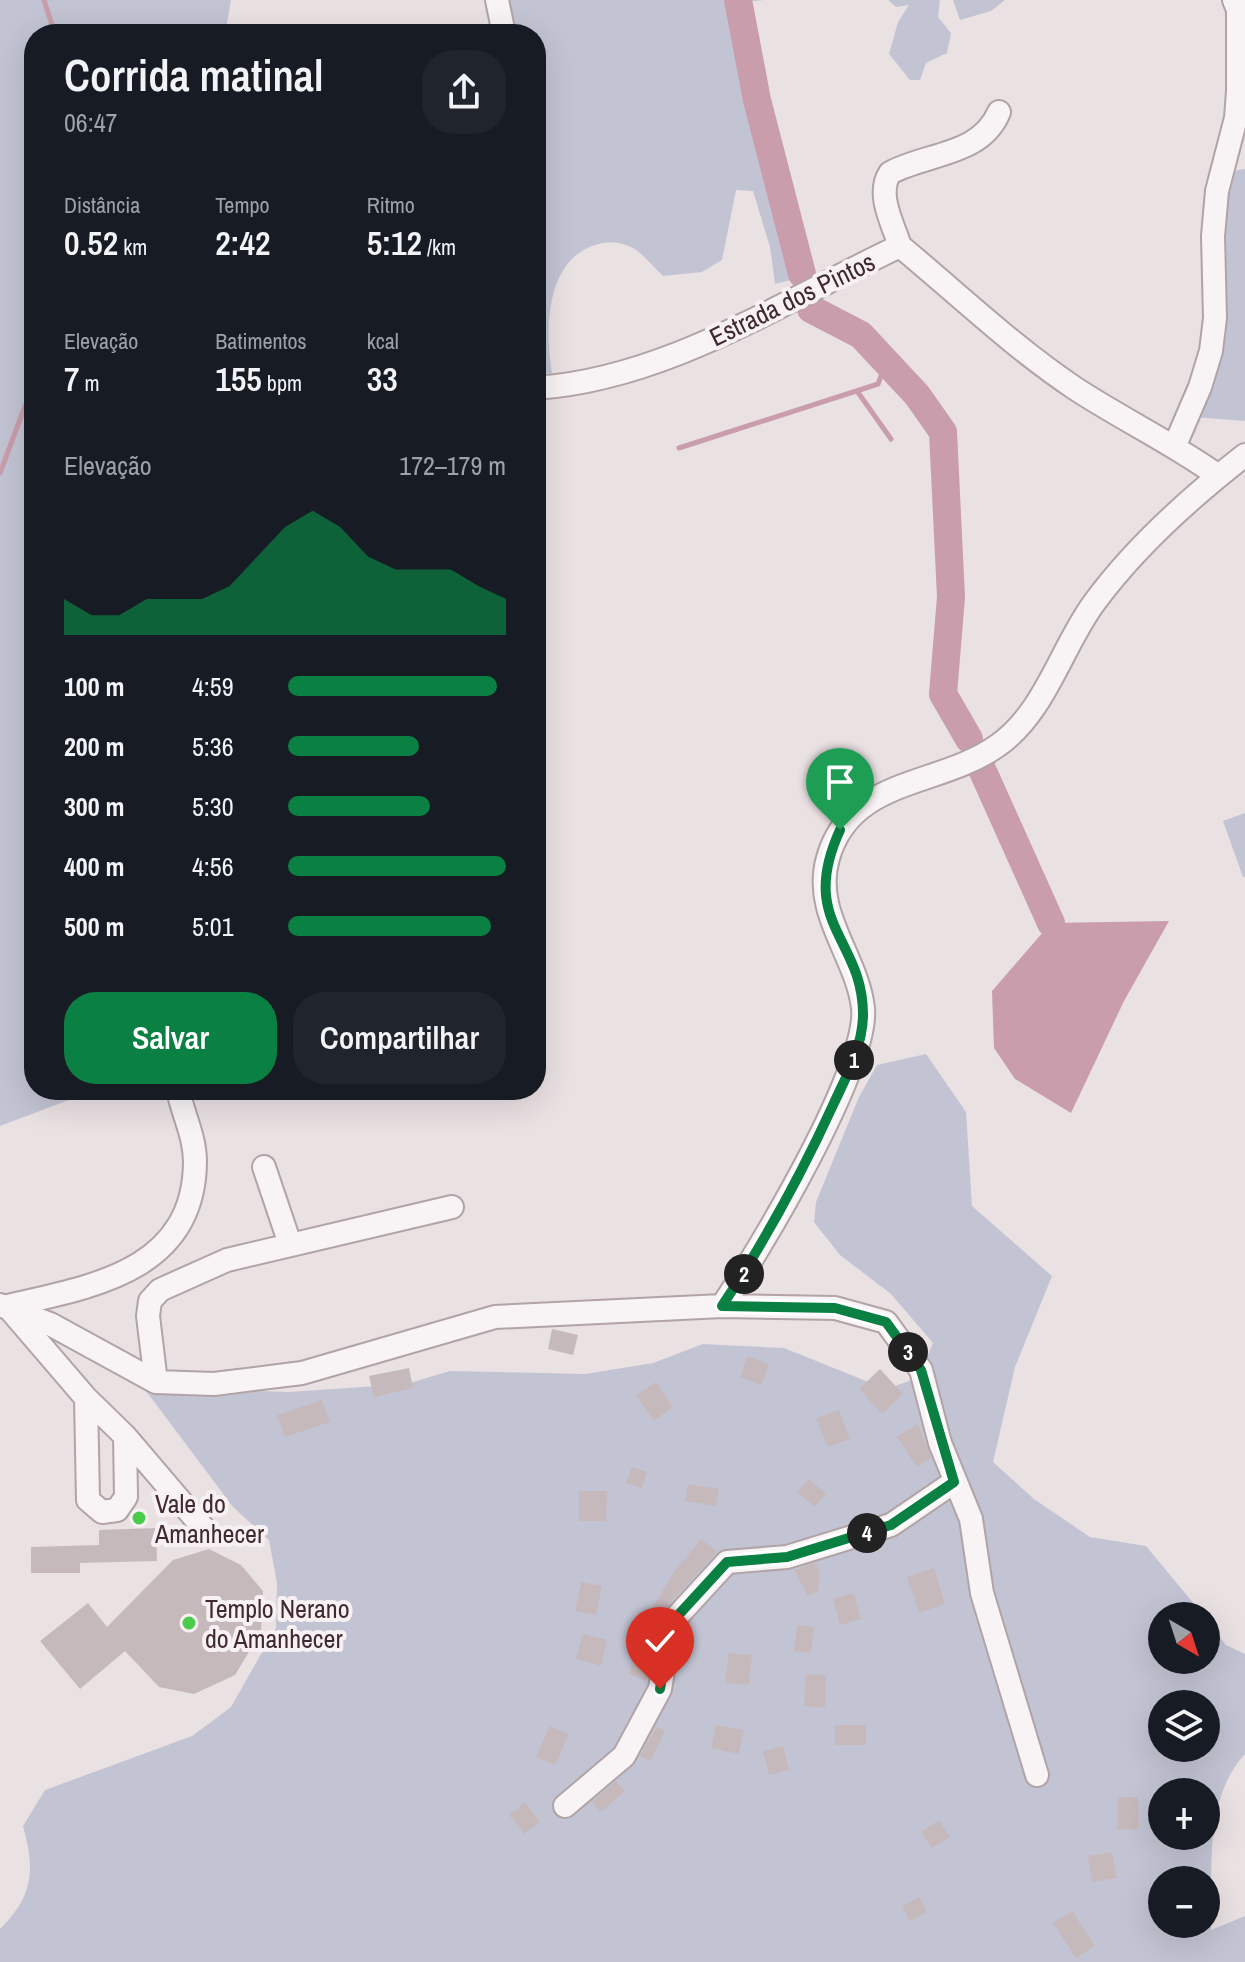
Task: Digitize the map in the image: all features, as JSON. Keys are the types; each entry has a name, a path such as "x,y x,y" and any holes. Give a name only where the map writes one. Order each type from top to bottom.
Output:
{"street":[{"path":"497,0 502,24"},
{"path":"1175,445 1200,387 1215,318 1213,236 1217,191 1236,118 1238,91 1238,10 1234,0"},
{"path":"900,246 884,194 884,182 890,173 973,142 995,122 999,112"},
{"name":"Estrada dos Pintos","path":"546,386 628,372 684,351 900,246 1023,351 1076,388 1175,445 1234,467"},
{"path":"722,1306 783,1206 825,1123 862,1035 860,991 827,908 823,880 840,830 857,810 881,792 965,764 998,746 1043,693 1066,645 1096,599 1234,467"},
{"path":"4,1305 121,1276 147,1260 168,1238 184,1211 195,1163 193,1134 181,1100"},
{"path":"264,1167 290,1244"},
{"path":"156,1382 148,1316 150,1301 160,1290 227,1260 452,1207"},
{"path":"4,1305 50,1324 156,1382 214,1384 302,1373 495,1317 722,1306 835,1308 886,1322 921,1370 954,1482 971,1519 982,1593 1037,1775"},
{"path":"4,1305 86,1398 125,1436 205,1530"},
{"path":"86,1398 88,1500 102,1512 117,1510 126,1497 125,1436"},
{"path":"565,1806 624,1756 660,1689 671,1623 727,1562 787,1557 891,1525 954,1482"}],"shaded area":[{"path":"0,0 231,0 227,24 24,24 24,1100 69,1100 0,1126"},
{"path":"504,0 765,0 743,2 766,116 806,276 775,284 770,247 753,191 736,190 722,260 702,272 663,276 635,249 617,243 595,245 579,253 566,266 552,299 549,338 552,374 546,374 546,24 510,24"},
{"path":"888,0 940,0 938,17 951,33 947,53 926,63 920,80 910,80 889,54 898,22 909,5 896,7"},
{"path":"953,0 1005,0 991,11 960,20"},
{"path":"1245,169 1245,421 1193,417 1219,282 1226,172"},
{"path":"1245,813 1245,877 1243,877 1223,821"},
{"path":"1169,921 1124,1001 1071,1113 1015,1079 994,1048 992,991 1051,923"},
{"path":"926,1054 966,1112 972,1206 1052,1276 1015,1367 993,1462 1034,1499 1090,1537 1146,1546 1192,1602 1148,1602 1148,1674 1220,1674 1220,1637 1226,1645 1245,1654 1245,1754 1232,1772 1220,1799 1220,1778 1148,1778 1148,1850 1212,1850 1212,1866 1148,1866 1148,1938 1220,1938 1220,1926 1245,1916 1245,1962 0,1962 0,1929 20,1905 29,1881 29,1856 23,1826 45,1790 192,1736 231,1707 276,1628 277,1583 269,1540 233,1507 143,1387 289,1392 406,1384 450,1371 585,1374 653,1363 703,1344 784,1348 886,1389 918,1378 933,1343 891,1294 840,1255 814,1222 816,1202 859,1097 877,1065"}],"building":[{"path":"552,1329 578,1335 573,1355 548,1349"},
{"path":"748,1356 769,1364 761,1385 740,1377"},
{"path":"409,1368 413,1388 374,1397 369,1376"},
{"path":"880,1369 903,1394 882,1414 859,1389"},
{"path":"656,1382 673,1407 654,1421 636,1395"},
{"path":"322,1400 330,1422 285,1437 277,1415"},
{"path":"839,1410 850,1439 828,1447 816,1418"},
{"path":"918,1424 931,1458 917,1467 897,1437"},
{"path":"632,1467 647,1472 642,1488 626,1483"},
{"path":"809,1479 826,1494 815,1507 797,1492"},
{"path":"688,1484 719,1489 716,1506 685,1501"},
{"path":"579,1491 607,1491 606,1521 579,1521"},
{"path":"156,1528 157,1561 80,1563 80,1573 31,1573 31,1547 99,1545 99,1530"},
{"path":"701,1539 717,1552 660,1614 647,1654 651,1655 647,1681 628,1674 644,1634 638,1630 675,1571"},
{"name":"Templo Nerano do Amanhecer","path":"209,1549 241,1565 263,1591 261,1632 235,1675 194,1694 159,1687 125,1651 80,1689 40,1641 88,1603 107,1627 173,1560"},
{"path":"815,1563 820,1572 818,1591 808,1596 794,1570"},
{"path":"934,1568 945,1604 919,1613 907,1577"},
{"path":"581,1582 602,1586 596,1615 575,1611"},
{"path":"854,1593 861,1619 840,1625 833,1599"},
{"path":"797,1625 814,1627 811,1653 794,1651"},
{"path":"583,1634 607,1640 601,1666 576,1659"},
{"path":"729,1653 752,1655 749,1685 725,1683"},
{"path":"806,1674 826,1675 825,1708 804,1706"},
{"path":"716,1725 744,1730 739,1754 711,1748"},
{"path":"835,1725 866,1725 866,1745 835,1745"},
{"path":"550,1726 569,1734 555,1765 536,1757"},
{"path":"656,1727 665,1731 650,1761 640,1756"},
{"path":"783,1746 789,1770 769,1775 763,1751"},
{"path":"616,1781 625,1791 601,1812 592,1802"},
{"path":"1117,1797 1138,1797 1139,1829 1117,1830"},
{"path":"525,1802 540,1822 524,1834 509,1815"},
{"path":"939,1820 950,1837 932,1848 921,1832"},
{"path":"1112,1852 1117,1878 1092,1882 1088,1856"},
{"path":"919,1897 927,1912 910,1921 902,1906"},
{"path":"1072,1911 1095,1946 1076,1958 1053,1923"}],"waterway":[{"path":"44,0 52,24"},
{"path":"738,0 757,100 802,274"},
{"path":"811,309 861,335 917,395 943,432 951,597 943,694 969,739"},
{"path":"679,448 878,384 886,363"},
{"path":"857,391 891,439"},
{"path":"0,473 24,409"},
{"path":"981,767 1051,923"}],"place":[{"name":"Vale do Amanhecer","path":"139,1518"},
{"name":"Templo Nerano do Amanhecer","path":"189,1623"}],"route":[{"path":"660,1689 671,1623 727,1562 787,1557 891,1525 954,1482 940,1443 921,1370 886,1322 835,1308 722,1306 776,1219 825,1123 862,1035 860,991 827,908 823,880 828,856 840,830"}]}
